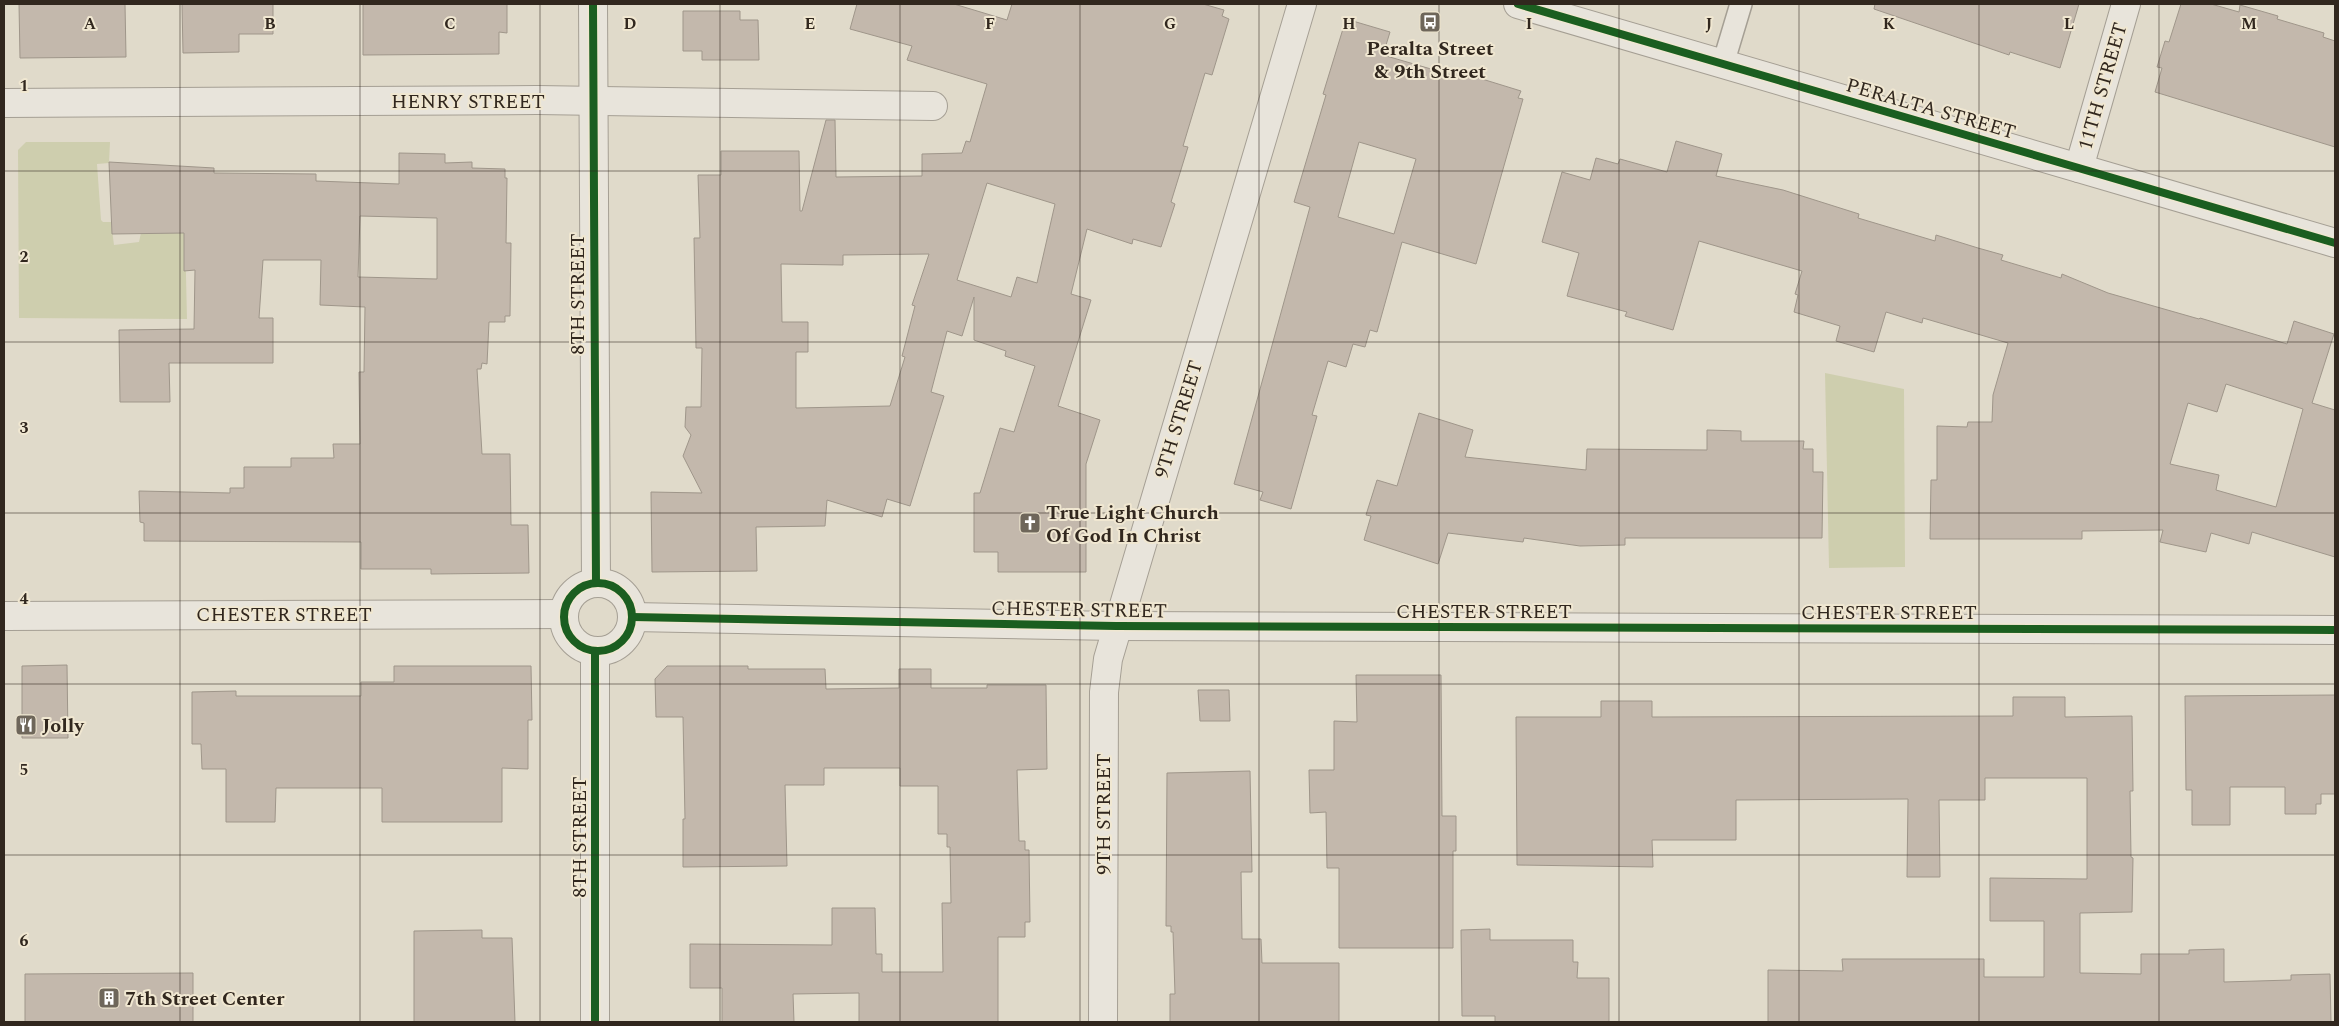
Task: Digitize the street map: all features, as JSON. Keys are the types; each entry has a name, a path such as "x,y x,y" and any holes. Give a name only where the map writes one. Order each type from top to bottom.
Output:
{"street":[{"name":"8TH STREET","path":"593,4 596,583"},
{"name":"9TH STREET","path":"1103,1022 1104,692 1108,659 1116,626 1302,4"},
{"name":"PERALTA STREET","path":"1518,4 1555,9 1723,64 2335,243"},
{"name":"11TH STREET","path":"2079,168 2126,4"},
{"name":"HENRY STREET","path":"4,103 593,101 933,106"},
{"path":"596,583 607,584 617,588 625,596 632,617 631,628 617,646 607,650 595,651 576,643 570,635 564,614 571,597 578,590 596,583"},
{"name":"CHESTER STREET","path":"4,616 564,614"},
{"name":"CHESTER STREET","path":"632,617 1116,626 2335,630"},
{"name":"8TH STREET","path":"595,651 595,1022"}],"lane":[{"path":"1723,64 1741,4"}],"green space":[{"path":"26,142 110,142 109,163 97,164 101,220 103,222 111,222 114,245 139,242 141,233 185,233 187,319 19,318 18,150"},
{"path":"1825,373 1904,389 1905,567 1829,568"}],"building":[{"path":"19,4 125,4 126,57 20,58"},
{"path":"182,4 273,4 273,34 239,34 239,52 183,53"},
{"path":"363,4 507,4 507,33 499,32 499,54 363,55"},
{"path":"857,4 954,4 1007,20 1012,4 1203,4 1224,10 1222,16 1229,19 1212,75 1205,73 1183,146 1188,147 1171,202 1175,204 1161,247 1133,239 1132,244 1087,229 1071,294 1091,300 1058,406 1100,420 1086,464 1086,572 998,572 998,552 974,552 974,493 980,493 1000,428 1014,432 1035,366 1005,356 1006,351 974,340 974,297 962,336 947,331 931,392 944,396 910,506 887,499 882,517 827,500 825,526 756,527 757,571 652,572 651,492 702,493 683,456 691,435 685,427 686,407 701,407 702,348 696,348 694,238 700,238 698,175 721,175 721,151 799,151 800,211 802,211 826,120 835,120 836,177 922,176 922,154 962,153 966,141 970,142 987,84 907,60 912,46 850,29","holes":["987,183 1055,204 1037,283 1017,277 1011,297 957,280","929,254 912,305 915,306 902,356 905,357 890,406 796,408 796,352 808,352 808,322 782,322 781,264 843,265 843,255"]},
{"path":"1875,4 2079,4 2060,68 2010,52 2009,55 1874,9"},
{"path":"2181,4 2211,4 2239,12 2240,5 2278,16 2277,19 2324,33 2323,37 2335,41 2335,147 2155,92 2162,68 2157,67 2165,41 2169,42"},
{"path":"683,11 740,11 740,20 758,20 759,60 702,60 702,51 683,51"},
{"path":"1346,19 1390,32 1383,55 1455,76 1456,71 1521,91 1518,98 1523,99 1476,264 1402,242 1377,332 1370,330 1365,347 1353,344 1346,367 1328,361 1312,415 1317,416 1291,509 1260,500 1263,492 1234,484 1310,207 1294,202 1326,95 1323,94","holes":["1359,142 1416,159 1394,234 1338,217"]},
{"path":"1676,141 1722,154 1716,176 1783,190 1859,214 1858,218 1935,241 1936,235 2003,255 2001,260 2061,278 2062,274 2108,293 2287,344 2294,321 2334,334 2312,403 2335,410 2335,557 2252,532 2249,544 2211,533 2206,552 2160,542 2163,530 2082,531 2082,539 1930,539 1931,480 1937,480 1937,426 1967,427 1968,422 1992,422 1993,395 2008,343 1923,318 1922,323 1886,312 1874,352 1836,341 1840,326 1794,312 1798,295 1795,294 1802,271 1699,241 1673,330 1625,316 1627,312 1567,296 1579,253 1542,242 1562,172 1590,180 1596,158 1618,164 1620,159 1667,172","holes":["2226,384 2303,409 2276,507 2216,490 2219,475 2170,464 2188,403 2217,412"]},
{"path":"399,153 445,154 445,163 472,162 472,168 505,169 505,178 507,178 506,243 511,243 510,316 505,316 505,322 489,322 487,364 482,363 481,369 477,369 482,454 510,454 511,525 528,525 529,573 431,574 431,569 361,569 361,542 144,541 144,523 140,522 139,491 230,493 230,488 244,488 244,467 291,467 291,458 334,458 333,444 360,444 359,372 364,372 365,307 320,305 321,260 263,260 259,318 273,318 273,363 169,363 170,402 120,402 119,330 194,329 195,270 184,271 184,233 112,234 109,162 214,168 214,173 316,174 316,181 399,184","holes":["360,216 437,218 437,279 358,277"]},
{"path":"1419,413 1473,430 1465,457 1586,470 1587,449 1707,450 1707,430 1741,431 1741,441 1804,441 1803,449 1813,449 1813,472 1823,472 1822,538 1625,538 1625,545 1580,546 1524,538 1523,542 1448,533 1438,564 1364,540 1371,516 1366,515 1377,480 1397,486"},
{"path":"67,665 68,738 22,738 22,666"},
{"path":"394,666 531,666 532,720 528,720 528,769 502,768 502,822 382,822 382,788 276,788 275,822 226,822 226,769 202,769 201,744 192,744 192,692 236,691 236,696 361,696 361,682 394,682"},
{"path":"667,666 748,666 748,669 825,669 826,689 899,688 899,669 931,669 931,688 987,688 987,685 1046,685 1047,769 1017,770 1019,841 1025,841 1025,850 1029,850 1030,922 1025,922 1025,937 998,937 998,1022 859,1022 859,993 793,994 794,1022 722,1022 722,988 690,988 690,944 832,945 832,908 875,908 876,954 882,954 882,972 943,972 942,903 951,903 950,847 947,847 947,834 938,834 938,786 900,786 900,768 824,768 824,785 785,785 787,866 683,867 683,819 685,819 683,717 656,717 655,679"},
{"path":"1356,675 1441,675 1442,816 1456,816 1456,851 1453,851 1453,948 1339,948 1339,868 1327,868 1326,812 1310,813 1309,770 1334,770 1334,721 1357,722"},
{"path":"1198,690 1229,690 1230,721 1200,721"},
{"path":"2335,695 2335,794 2321,794 2321,804 2316,804 2316,814 2285,814 2285,787 2230,787 2230,825 2192,825 2192,790 2186,790 2185,696"},
{"path":"2013,697 2065,697 2065,717 2132,716 2133,791 2130,791 2131,857 2133,858 2132,912 2080,913 2080,973 2141,974 2141,954 2189,954 2189,950 2224,949 2224,982 2291,980 2291,975 2330,974 2331,1022 1768,1022 1768,970 1843,971 1842,959 1984,959 1984,977 2044,977 2044,921 1990,921 1990,878 2087,879 2087,778 1985,778 1985,800 1939,800 1940,877 1907,877 1908,799 1736,800 1736,840 1652,840 1653,867 1517,865 1516,717 1601,717 1601,701 1652,701 1652,717 2013,716"},
{"path":"1250,771 1252,872 1241,872 1242,939 1261,939 1262,963 1339,963 1339,1022 1170,1022 1170,994 1175,994 1173,932 1171,932 1171,926 1166,926 1167,773"},
{"path":"1490,929 1490,940 1573,940 1573,962 1578,962 1577,978 1609,978 1609,1022 1495,1022 1495,1016 1462,1016 1461,930"},
{"path":"482,930 482,938 512,938 515,1022 414,1022 414,931"},
{"name":"7th Street Center","path":"193,973 193,1022 25,1022 25,974"}],"cycle path":[{"path":"593,4 596,583"},
{"path":"1518,4 2335,243"},
{"path":"598,583 611,586 622,593 629,604 632,617 629,630 622,641 611,648 598,651 585,648 574,641 567,630 564,617 567,604 574,593 585,586 598,583"},
{"path":"632,617 1116,626 2335,630"},
{"path":"595,651 595,1022"}],"place":[{"name":"Peralta Street & 9th Street","path":"1430,22"},
{"name":"True Light Church Of God In Christ","path":"1030,523"},
{"name":"Jolly","path":"26,725"},
{"name":"7th Street Center","path":"109,998"}]}
